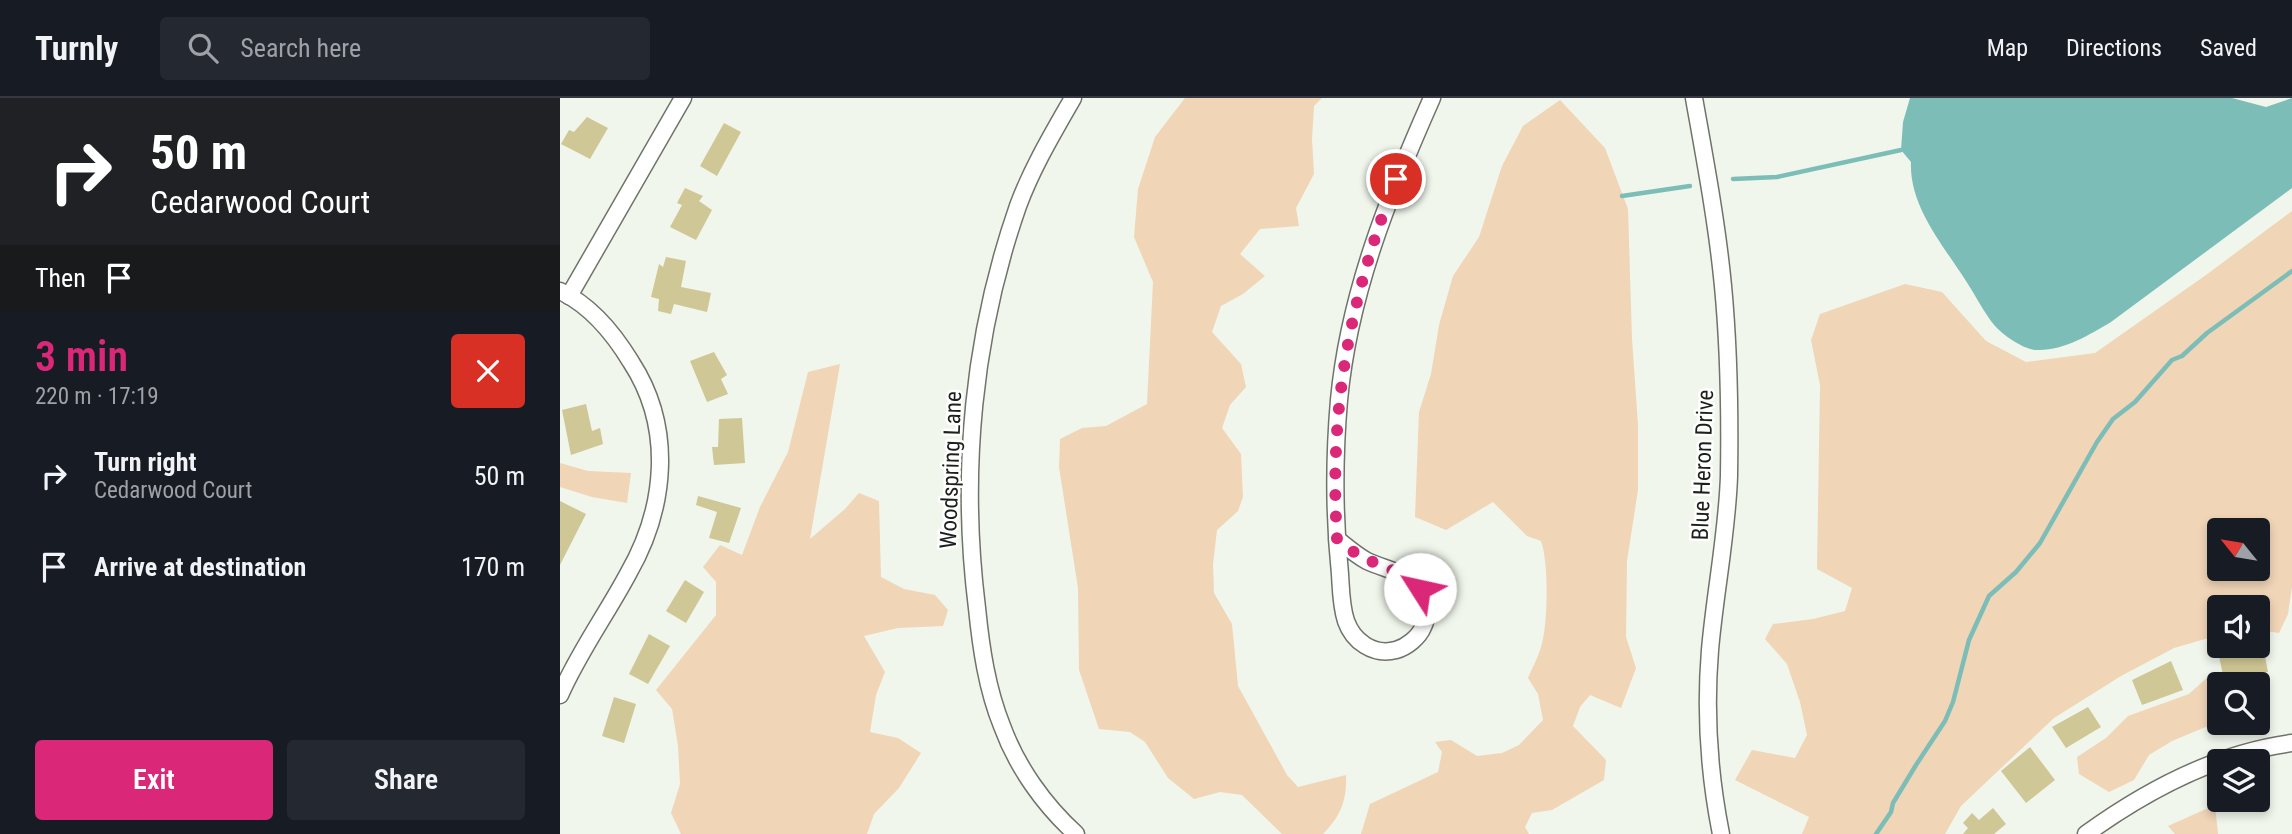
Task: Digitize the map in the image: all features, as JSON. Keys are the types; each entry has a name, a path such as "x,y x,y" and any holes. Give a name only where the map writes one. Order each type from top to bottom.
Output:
{"street":[{"path":"560,695 573,665 629,573 642,546 656,507 661,473 657,424 640,374 603,324 565,293 683,98"},
{"name":"Woodspring Lane","path":"1073,98 1046,144 1019,205 997,278 976,384 970,458 970,522 972,573 980,639 1002,727 1019,763 1046,803 1076,834"},
{"path":"1337,539 1359,556 1401,573 1416,583 1426,603 1426,618 1422,630 1413,640 1395,650 1374,650 1360,643 1353,634 1342,605 1337,539 1334,478 1335,445 1348,338 1377,230 1432,98"},
{"name":"Blue Heron Drive","path":"1694,98 1712,200 1723,285 1729,389 1729,480 1710,649 1708,699 1712,786 1721,834"},
{"path":"2086,834 2174,780 2230,756 2292,743"}],"shaded area":[{"path":"1185,98 1322,98 1314,106 1314,174 1296,208 1299,226 1260,229 1240,254 1265,276 1243,294 1221,306 1212,332 1241,364 1246,387 1230,405 1222,428 1241,454 1243,497 1238,511 1217,530 1213,564 1214,593 1232,624 1238,686 1287,775 1298,787 1346,775 1342,807 1323,834 1282,834 1242,795 1220,792 1194,799 1168,778 1145,742 1130,732 1099,729 1079,670 1078,588 1059,467 1060,439 1082,428 1106,426 1147,404 1153,282 1134,237 1138,189 1155,137"},
{"path":"1560,100 1605,148 1628,209 1638,425 1638,490 1627,561 1626,637 1636,668 1621,708 1590,695 1580,707 1573,726 1606,760 1604,780 1552,810 1532,813 1525,827 1529,834 1361,834 1370,804 1438,772 1442,752 1435,742 1451,740 1477,756 1502,753 1519,745 1543,720 1538,694 1528,678 1540,651 1545,624 1547,594 1541,541 1527,536 1493,502 1446,530 1415,517 1419,412 1431,374 1439,325 1453,276 1479,237 1502,166 1523,126"},
{"path":"2292,211 2292,587 2288,614 2279,633 2270,632 2270,595 2207,595 2207,638 2174,648 2121,676 2054,718 1961,806 1945,834 1802,834 1809,817 1735,780 1752,750 1795,758 1807,735 1800,702 1787,664 1765,639 1773,624 1813,619 1845,611 1852,588 1817,569 1820,385 1811,340 1820,314 1905,284 1942,292 1986,341 2026,362 2095,353"},
{"path":"840,364 810,539 859,493 879,501 881,577 904,589 935,595 948,610 943,626 898,628 864,636 885,672 876,695 870,732 898,738 921,753 899,788 874,814 867,834 681,834 671,813 680,784 672,709 656,690 716,615 716,582 703,567 720,545 742,555 760,507 788,452 808,372"},
{"path":"560,463 588,471 631,473 627,503 592,497 560,487"},
{"path":"2207,678 2207,726 2172,741 2149,755 2134,780 2109,792 2079,774 2077,757 2106,738 2128,716 2189,694"},
{"path":"2207,809 2207,812 2216,812 2218,834 2175,834 2168,826"}],"water":[{"path":"1910,98 2232,98 2266,107 2292,98 2292,188 2111,322 2066,345 2047,350 2032,349 2008,338 1991,321 1921,209 1912,178 1911,162 1901,150 1903,122"}],"building":[{"path":"587,117 608,128 590,159 561,144 569,130 574,132"},
{"path":"724,123 741,132 717,176 700,166"},
{"path":"685,188 703,196 699,201 712,210 696,240 670,227 682,205 677,203"},
{"path":"666,257 686,261 681,287 711,293 707,312 674,304 671,314 658,311 659,299 651,297 659,264 663,267"},
{"path":"714,352 727,375 721,379 728,394 707,402 690,361"},
{"path":"586,404 592,431 600,428 603,444 571,455 562,410"},
{"path":"742,418 745,463 714,465 712,447 718,447 719,419"},
{"path":"698,496 741,508 729,543 709,538 717,512 696,505"},
{"path":"560,501 586,514 560,565"},
{"path":"685,580 704,592 686,623 666,611"},
{"path":"649,634 670,646 648,684 629,674"},
{"path":"2219,658 2265,658 2268,672 2222,672"},
{"path":"2171,661 2183,690 2142,705 2132,680"},
{"path":"614,697 636,704 624,743 602,736"},
{"path":"2088,707 2101,727 2066,748 2052,727"},
{"path":"2030,747 2055,780 2026,803 2001,771"},
{"path":"1993,808 2006,824 1994,834 1963,834 1968,828 1963,823 1972,813 1979,820"}],"waterway":[{"path":"1733,179 1777,177 1901,150"},
{"path":"1622,196 1690,186"},
{"path":"1876,834 1945,721 1953,702 1969,640 1989,596 2016,572 2040,543 2097,442 2113,419 2135,402 2172,360 2182,356 2207,333 2292,271"}],"route":[{"path":"1396,179 1370,249 1348,338 1335,445 1335,510 1337,539 1370,562 1408,577 1420,589"}]}
